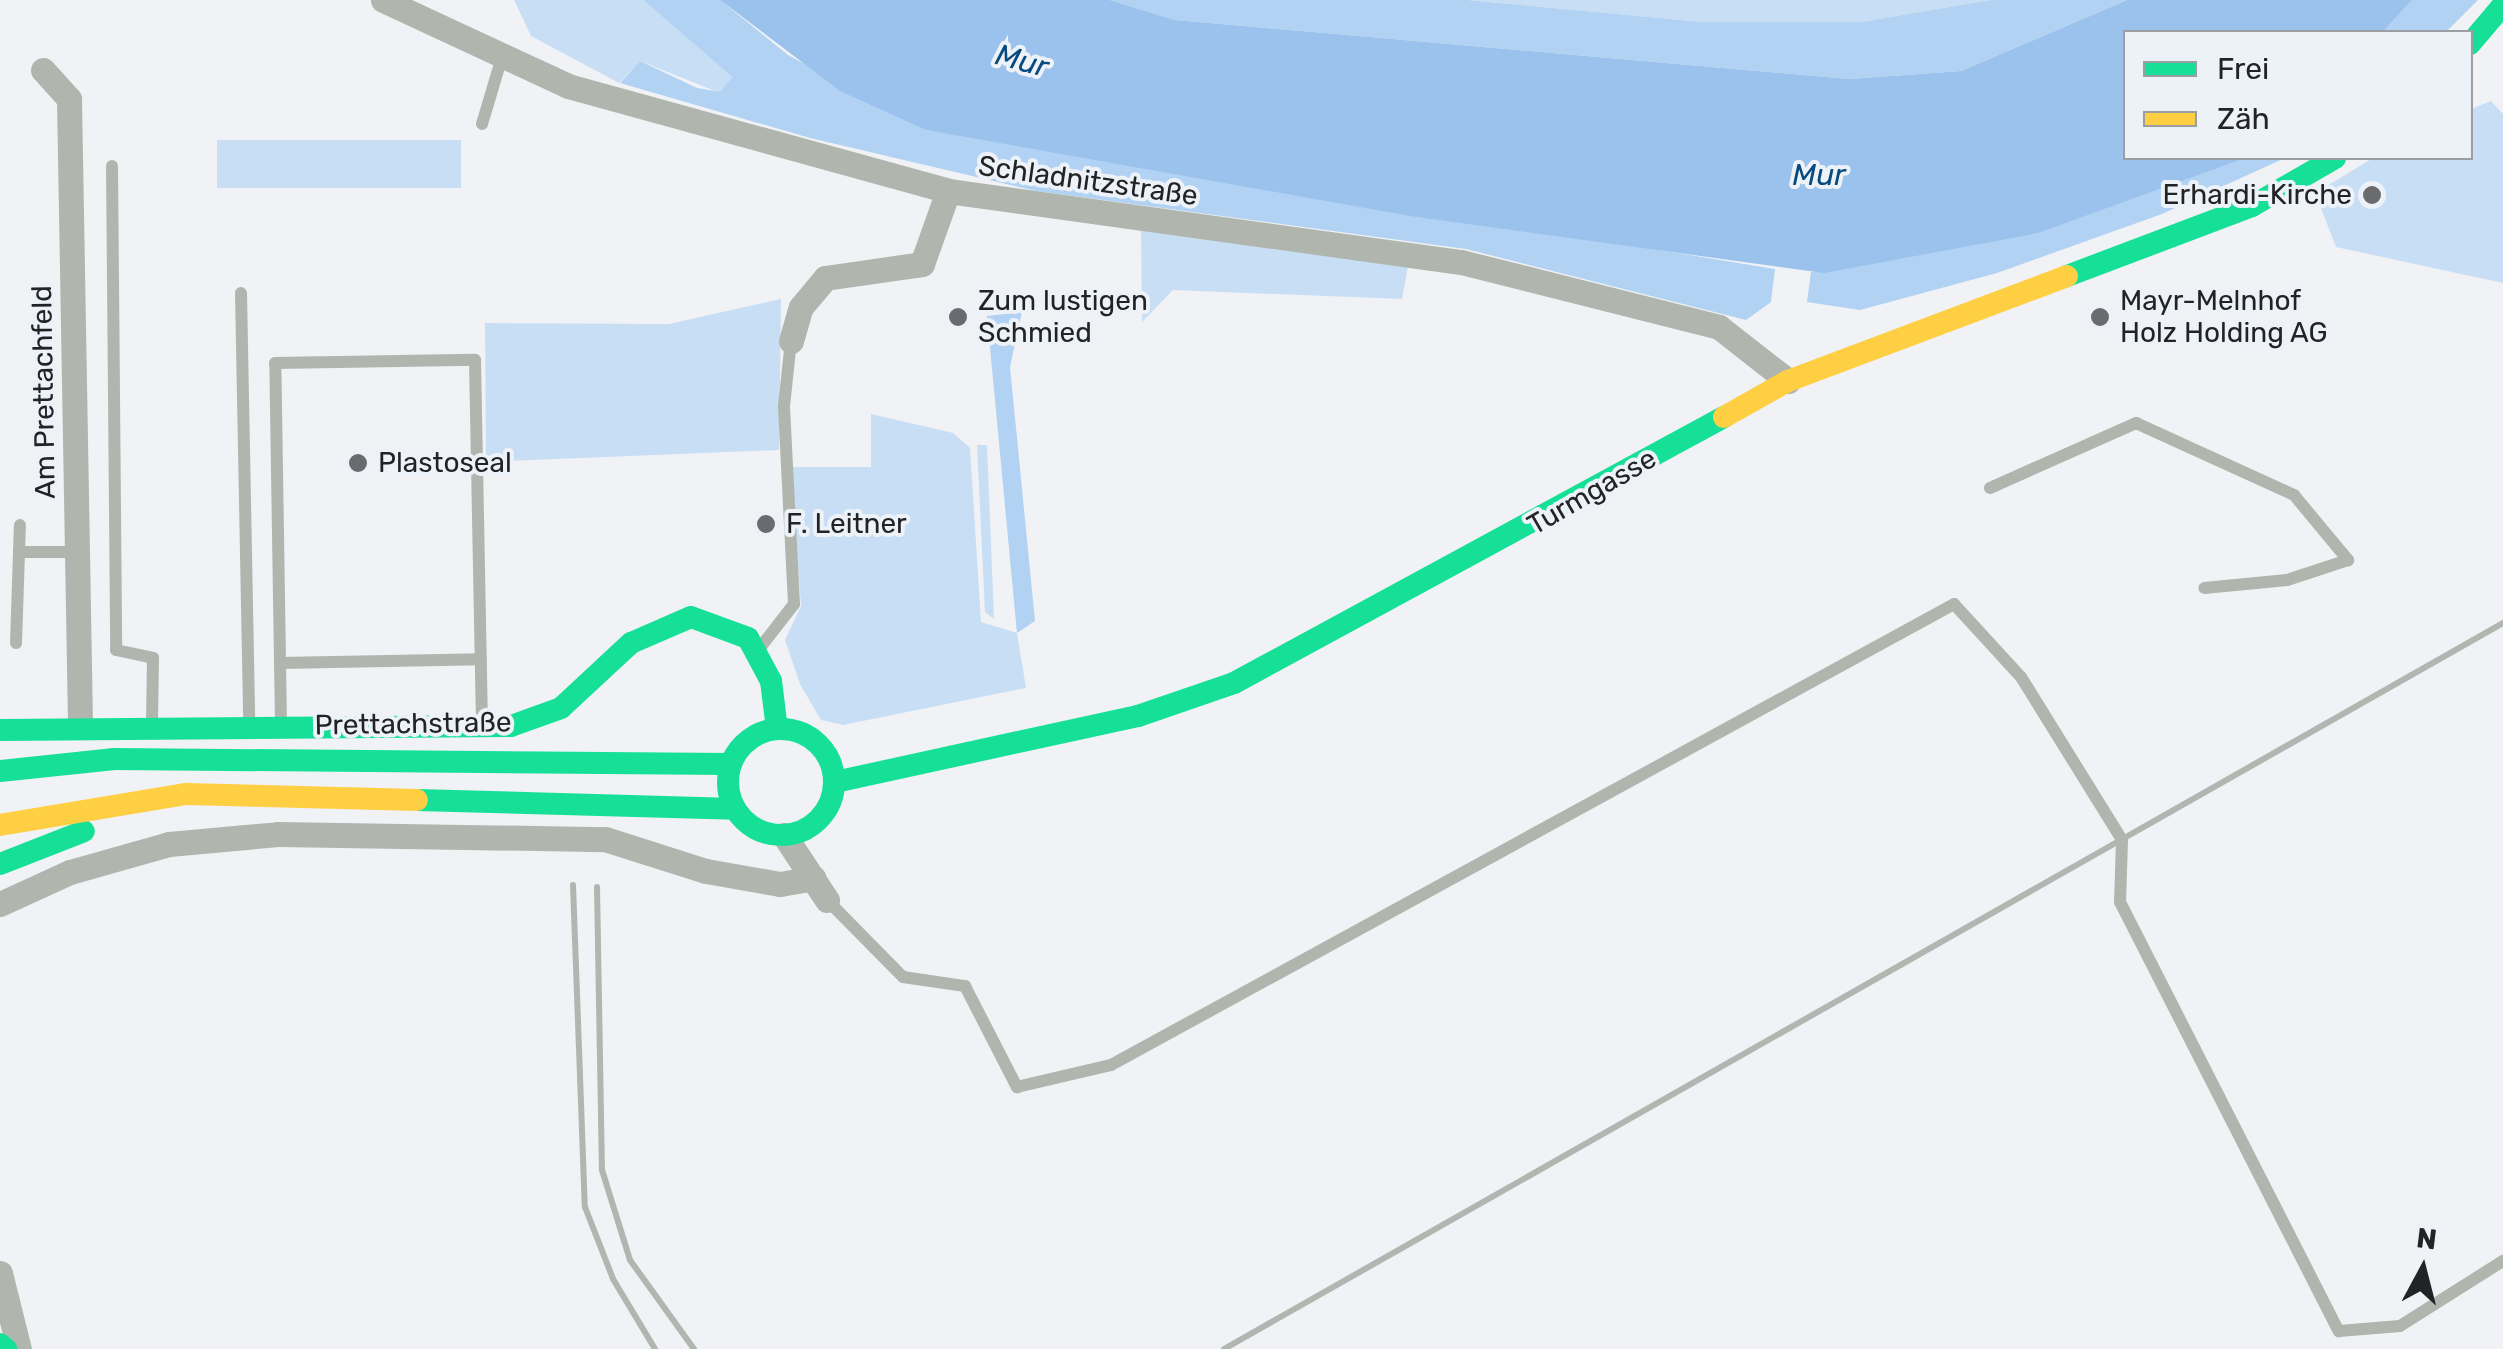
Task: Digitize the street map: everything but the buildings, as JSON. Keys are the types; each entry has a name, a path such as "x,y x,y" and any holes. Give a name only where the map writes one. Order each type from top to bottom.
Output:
{"main road":[{"path":"2473,40 2503,5"},
{"name":"Turmgasse","path":"835,782 1138,716 1234,683 1445,576 1788,381 2252,206 2332,160"},
{"name":"Prettachstraße","path":"0,730 80,724 482,726 547,716 631,642 673,620 719,621 757,651"},
{"path":"757,651 777,729"},
{"path":"0,825 186,794 734,808 764,832 784,835 821,818 835,782 820,744 777,729 741,747 731,764 734,808"},
{"path":"0,771 114,759 165,764 731,764"},
{"path":"0,796 165,764"},
{"path":"0,864 150,817 340,800"}],"street":[{"name":"Schladnitzstraße","path":"384,0 568,86 948,192 1461,262 1720,327 1788,381"},
{"name":"Am Prettachfeld","path":"42,70 69,99 80,724"},
{"path":"792,341 801,307 825,278 922,264 948,192"},
{"path":"0,904 70,872 169,844 278,834 605,838 706,872 820,889"},
{"path":"784,835 820,889"},
{"path":"0,1273 19,1349"}],"lane":[{"path":"482,124 502,57"},
{"path":"112,166 116,650 153,658 152,724"},
{"path":"242,293 250,725"},
{"path":"757,651 794,604 784,406 792,341"},
{"path":"281,725 275,363 476,360 482,726"},
{"path":"1990,488 2136,424 2294,495 2348,560 2286,580 2204,588"},
{"path":"16,643 20,524"},
{"path":"19,552 76,552"},
{"path":"820,889 902,978 966,986 1017,1087 1111,1065 1954,604 2021,677 2122,840 2120,902 2339,1331 2400,1326 2503,1261"},
{"path":"280,663 481,659"}],"shaded area":[{"path":"514,0 643,0 732,77 720,93 640,61 619,83 531,36"},
{"path":"643,0 720,0 788,55 926,130 1775,269 1771,302 1746,320 1466,249 1036,191 810,138 620,83 640,61 697,88 720,92 732,77"},
{"path":"1110,0 1468,0 1702,22 1861,22 1991,0 2127,0 1961,71 1849,79 1175,20"},
{"path":"1468,0 1991,0 1861,22 1702,22"},
{"path":"2412,0 2478,0 2448,30 2385,30"},
{"path":"2491,101 2503,114 2503,283 2336,247 2315,193 2370,160 2473,160 2473,108"},
{"path":"217,140 461,140 461,188 217,188"},
{"path":"2240,160 2281,160 2162,214 1997,273 1860,310 1807,302 1811,272 2039,233"},
{"path":"1141,226 1409,261 1402,299 1173,290 1142,322"},
{"path":"781,299 779,450 486,462 485,323 669,324"},
{"path":"1022,312 1010,367 1035,621 1017,633 987,316"},
{"path":"871,414 953,433 970,448 981,622 1017,633 1026,688 843,725 821,720 800,684 785,640 801,606 791,467 871,467"},
{"path":"977,445 987,445 994,619 985,612"}],"water":[{"name":"Mur","path":"720,0 1110,0 1175,20 1849,79 1961,71 2127,0 2412,0 2385,30 2123,30 2123,160 2240,160 2039,233 1824,273 1410,216 926,130 840,91"}],"railway":[{"path":"1224,1349 2503,623"},
{"path":"573,885 585,1207 613,1279 655,1349"},
{"path":"597,887 602,1170 630,1260 694,1349"}],"traffic: fast":[{"path":"2473,40 2503,5"},
{"path":"2067,276 2252,206 2332,160"},
{"path":"835,782 1138,716 1234,683 1724,417"},
{"path":"0,730 511,726 561,708 631,643 691,617 748,638 771,681 777,729"},
{"path":"781,729 801,733 818,745 830,762 834,782 830,802 818,819 801,831 781,835 761,831 744,819 732,802 728,782 732,762 744,745 761,733 781,729"},
{"path":"0,771 114,759 731,764"},
{"path":"417,800 735,809"},
{"path":"0,864 84,831"},
{"path":"0,1344 6,1349"}],"traffic: slow":[{"path":"1724,417 1788,381 2067,276"},
{"path":"0,825 186,794 417,800"}],"place":[{"name":"Erhardi-Kirche","path":"2372,195"},
{"name":"Zum lustigen Schmied","path":"958,317"},
{"name":"Mayr-Melnhof Holz Holding AG","path":"2100,317"},
{"name":"Plastoseal","path":"358,463"},
{"name":"F. Leitner","path":"766,524"}]}
